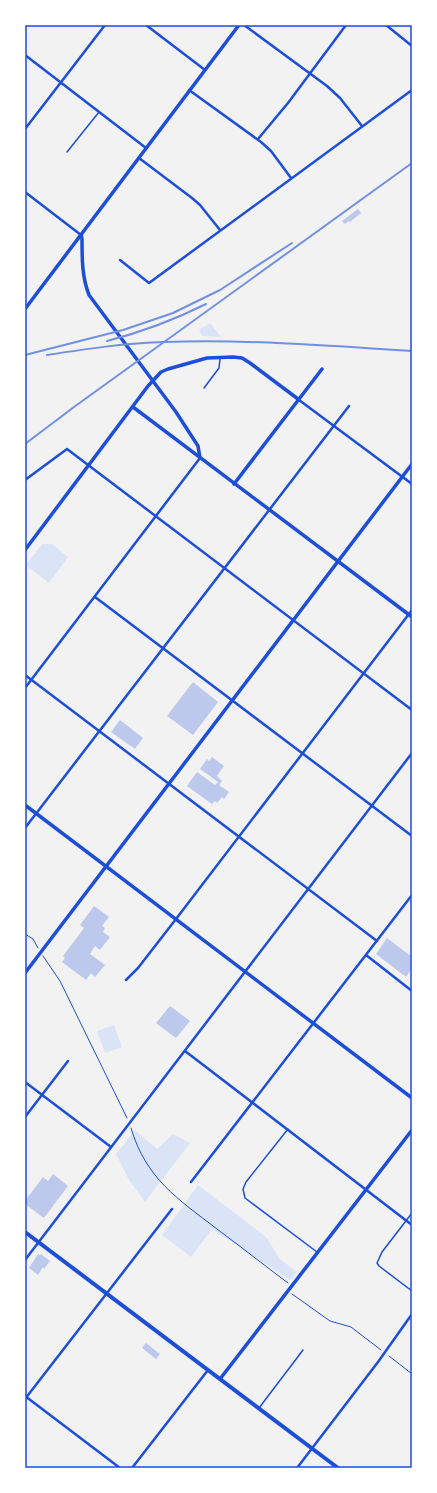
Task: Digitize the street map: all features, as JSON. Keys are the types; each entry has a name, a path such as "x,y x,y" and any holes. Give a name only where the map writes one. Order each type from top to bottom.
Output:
{"main road":[{"path":"25,1232 338,1468"}],"street":[{"path":"25,129 105,25"},
{"path":"146,25 205,70"},
{"path":"25,309 239,25"},
{"path":"244,25 310,73 337,95 362,126"},
{"path":"258,139 346,25"},
{"path":"386,25 412,46"},
{"path":"25,55 146,148"},
{"path":"189,90 258,139 271,151 291,178"},
{"path":"120,260 149,283 412,90"},
{"path":"138,158 200,204 220,230"},
{"path":"25,192 81,235 84,278 89,295 176,412 198,446 200,458 25,688"},
{"path":"26,547 155,378 168,369 194,361 233,356 246,360 412,484"},
{"path":"234,484 322,369"},
{"path":"25,828 349,406"},
{"path":"133,407 410,616"},
{"path":"25,480 67,449 412,710"},
{"path":"25,973 412,464"},
{"path":"94,597 412,836"},
{"path":"126,980 146,958 363,673 410,616 412,610"},
{"path":"25,675 377,941"},
{"path":"25,1260 412,753"},
{"path":"25,805 412,1098"},
{"path":"191,1182 412,895"},
{"path":"366,955 412,991"},
{"path":"185,1051 412,1225"},
{"path":"25,1117 68,1061"},
{"path":"25,1082 111,1147"},
{"path":"220,1379 412,1130"},
{"path":"120,1468 26,1397 172,1209"},
{"path":"297,1468 412,1314"},
{"path":"132,1468 208,1370"}],"lane":[{"path":"67,152 99,112"},
{"path":"204,388 218,368 220,357"},
{"path":"288,1130 246,1182 243,1189 245,1198 318,1253"},
{"path":"412,1213 382,1252 377,1262 379,1266 412,1292"},
{"path":"259,1408 304,1350"}],"path":[{"path":"25,934 33,939 60,981 130,1123 141,1154 151,1170 169,1192 292,1286"},
{"path":"288,1291 330,1321 351,1327 412,1374"}],"shaded area":[{"path":"210,323 221,337 202,336 199,330"},
{"path":"42,544 52,544 68,557 49,583 26,565"},
{"path":"114,1025 122,1047 105,1053 97,1031"},
{"path":"135,1130 157,1149 173,1134 190,1143 145,1202 129,1180 116,1154"},
{"path":"198,1185 266,1237 280,1259 297,1272 290,1280 212,1229 191,1257 162,1235"}],"building":[{"path":"358,209 361,213 350,222 349,221 345,224 342,221"},
{"path":"193,682 218,702 193,735 167,716"},
{"path":"120,720 143,738 135,749 111,732"},
{"path":"212,757 224,766 217,776 222,781 219,785 229,792 224,799 222,797 217,803 215,801 212,804 187,786 197,772 215,785 218,782 200,769 207,759 209,761"},
{"path":"94,906 109,917 102,926 105,928 103,932 110,937 100,950 95,946 90,954 105,965 95,977 91,973 86,980 62,962 65,958 63,956 84,928 80,925"},
{"path":"387,938 412,957 412,968 406,977 376,954"},
{"path":"170,1006 190,1021 176,1038 156,1023"},
{"path":"53,1174 68,1186 44,1218 25,1204 25,1201 43,1177 48,1181"},
{"path":"38,1254 41,1254 50,1261 44,1269 43,1267 38,1275 29,1268"},
{"path":"146,1343 160,1354 156,1359 142,1348"}],"railway":[{"path":"25,444 412,163"},
{"path":"25,355 123,330 173,313 220,290 292,243"},
{"path":"107,341 158,325 206,304"},
{"path":"47,355 135,344 196,341 227,341 412,351"}]}
